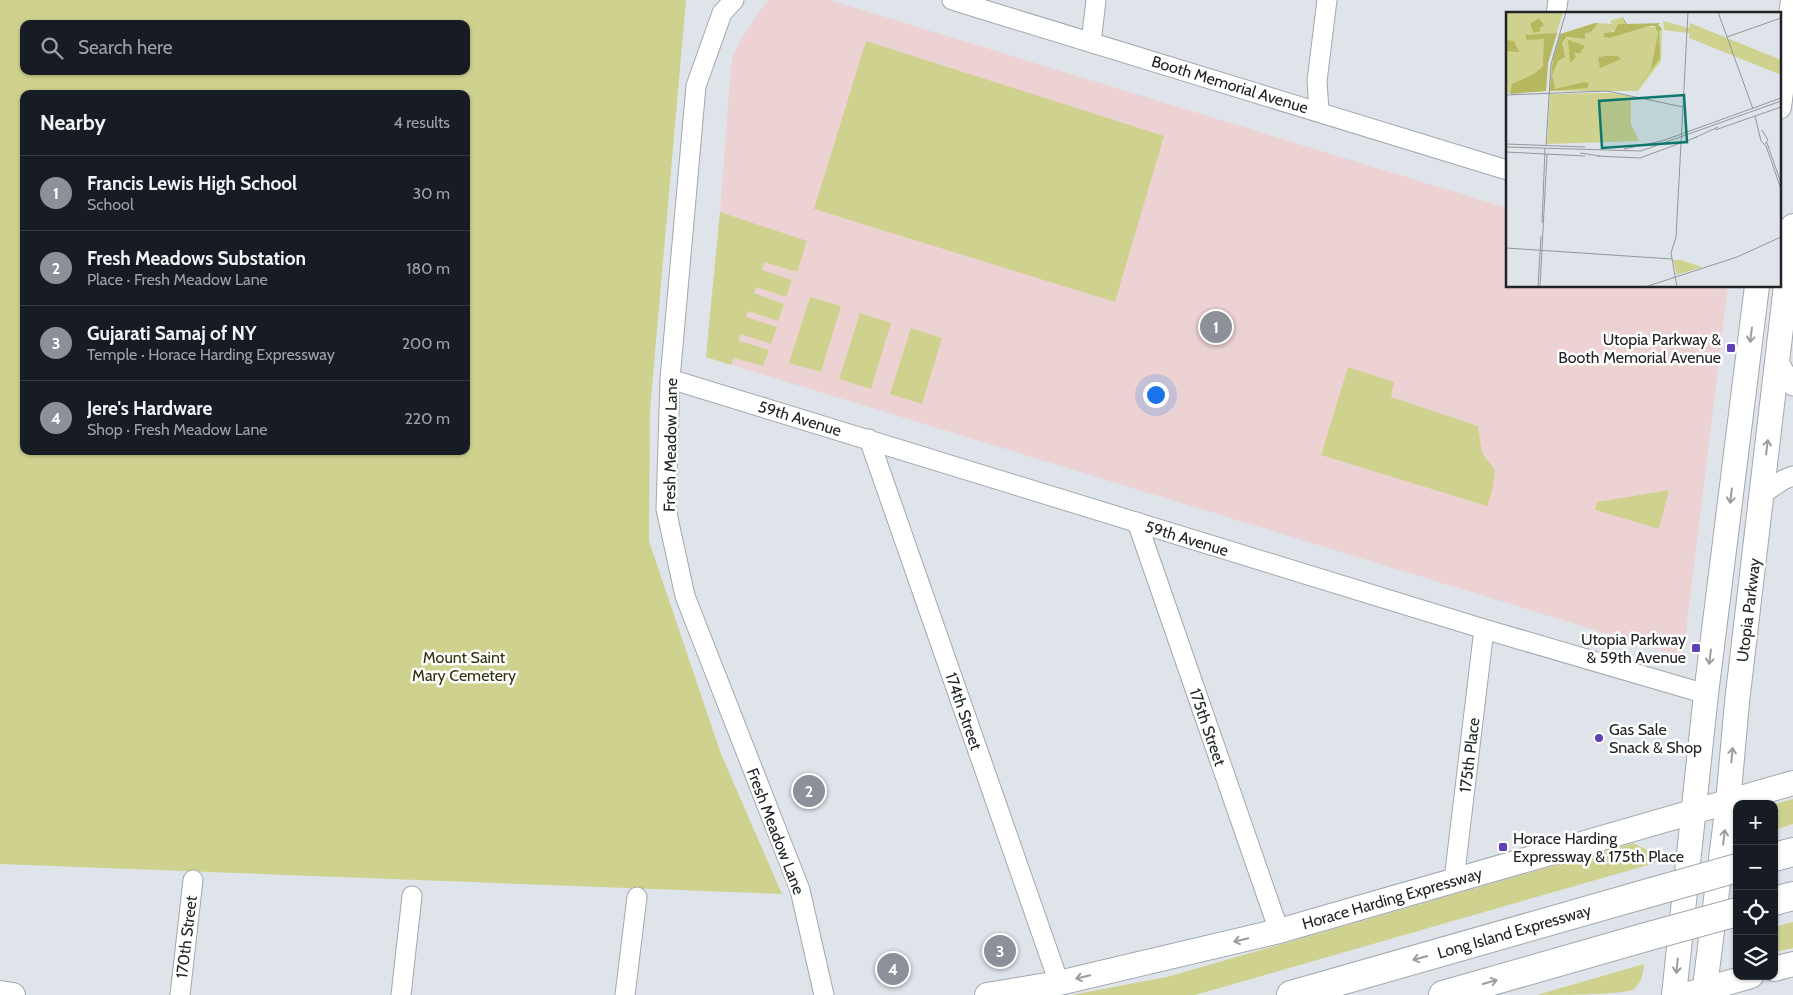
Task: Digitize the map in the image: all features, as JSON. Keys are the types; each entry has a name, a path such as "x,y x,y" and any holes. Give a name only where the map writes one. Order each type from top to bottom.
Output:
{"highway":[{"path":"1778,856 1793,852"},
{"name":"Long Island Expressway","path":"1291,995 1733,869"},
{"path":"1778,900 1793,896"},
{"path":"1443,995 1733,913"}],"main road":[{"path":"1780,99 1792,0"},
{"name":"Utopia Parkway","path":"1698,993 1728,803 1737,702 1793,226"},
{"name":"Utopia Parkway","path":"1674,995 1706,694 1757,288"},
{"name":"Horace Harding Expressway","path":"987,995 1059,983 1279,931 1793,784"},
{"path":"1778,968 1793,964"},
{"path":"1698,993 1739,980"},
{"path":"0,993 13,995"}],"street":[{"name":"Fresh Meadow Lane","path":"734,0 722,12 696,86 670,379 666,509 685,596 800,890 824,995"},
{"name":"Booth Memorial Avenue","path":"952,0 1506,170"},
{"path":"1091,43 1096,0"},
{"path":"1319,111 1317,81 1327,0"},
{"path":"1778,361 1793,386"},
{"name":"59th Avenue","path":"670,379 1484,629 1706,694"},
{"name":"174th Street","path":"869,439 1059,983"},
{"path":"1761,495 1783,480 1793,476"},
{"name":"175th Street","path":"1136,522 1279,931"},
{"name":"175th Place","path":"1454,880 1484,629"},
{"name":"170th Street","path":"180,995 193,880"},
{"path":"401,995 412,896"},
{"path":"625,995 637,898"}],"shaded area":[{"path":"769,0 830,0 1506,208 1506,288 1728,288 1683,657 706,357 720,212 731,66 733,55 743,36"}],"green space":[{"name":"Mount Saint Mary Cemetery","path":"0,0 686,0 650,410 649,541 721,754 782,894 0,864"},
{"path":"866,41 1164,136 1115,302 814,209"},
{"path":"720,212 807,241 797,272 764,262 762,270 792,280 786,297 756,287 754,293 784,304 778,321 748,311 746,317 777,327 771,344 740,334 739,341 769,350 763,366 734,358 731,365 706,357"},
{"path":"810,297 841,306 821,372 789,363"},
{"path":"860,313 891,323 871,389 839,379"},
{"path":"911,328 942,338 922,404 890,394"},
{"path":"1348,367 1394,382 1391,397 1478,426 1482,453 1495,470 1492,491 1487,506 1321,455"},
{"path":"1669,490 1659,529 1595,510 1597,502"},
{"path":"1793,799 1793,824 1778,829 1778,803"},
{"path":"1633,843 1655,854 1655,863 1195,995 1071,995 1167,977"},
{"path":"1793,922 1793,948 1778,951 1778,926"},
{"path":"1644,964 1639,984 1634,989 1628,991 1537,995"}],"place":[{"name":"Francis Lewis High School","path":"1216,327"},
{"name":"Utopia Parkway & Booth Memorial Avenue","path":"1731,348"},
{"name":"Utopia Parkway & 59th Avenue","path":"1696,648"},
{"name":"Gas Sale Snack & Shop","path":"1599,738"},
{"name":"Fresh Meadows Substation","path":"809,791"},
{"name":"Horace Harding Expressway & 175th Place","path":"1503,847"},
{"name":"Gujarati Samaj of NY","path":"1000,951"},
{"name":"Jere's Hardware","path":"893,969"}]}
